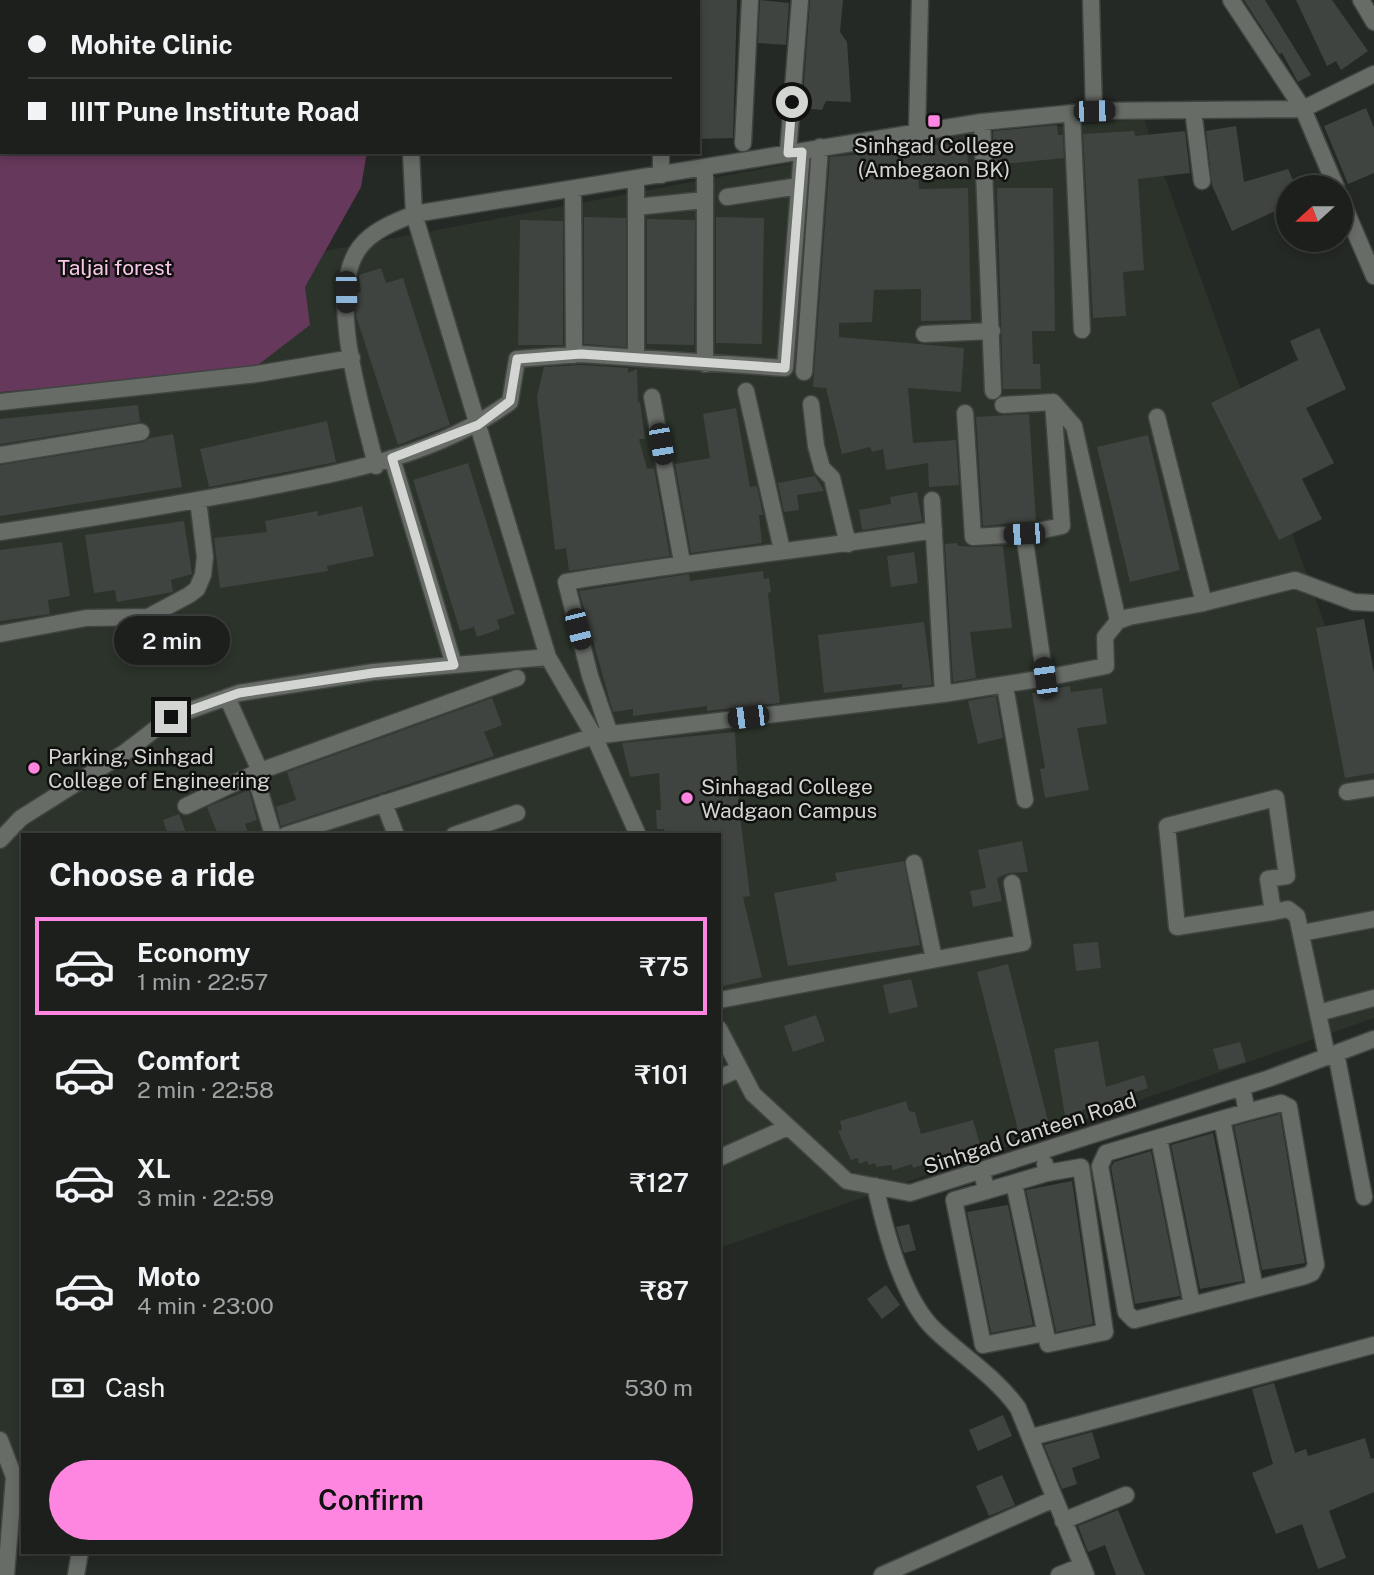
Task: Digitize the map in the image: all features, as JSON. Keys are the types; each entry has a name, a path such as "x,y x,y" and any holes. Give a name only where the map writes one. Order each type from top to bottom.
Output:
{"street":[{"path":"743,143 750,0"},
{"path":"0,532 198,500 376,466 478,425 510,401 517,359 574,355 785,368 800,186 795,152 800,0"},
{"path":"917,131 920,0"},
{"path":"1091,0 1094,111"},
{"path":"1231,0 1303,109 1331,175"},
{"path":"1361,0 1374,22"},
{"path":"376,466 352,358 346,292 353,258 374,233 414,214 982,122 1094,111 1303,109 1373,77"},
{"path":"1193,110 1202,181"},
{"path":"1072,113 1082,330"},
{"path":"982,122 992,331 998,398 1053,402 1074,426 1118,621"},
{"path":"804,372 820,147"},
{"path":"411,154 414,214 548,657 602,735"},
{"path":"661,154 661,175"},
{"path":"705,168 705,363"},
{"path":"636,179 636,358"},
{"path":"727,197 800,186"},
{"path":"572,189 574,355"},
{"path":"636,207 704,200"},
{"path":"1353,227 1374,276"},
{"path":"924,334 992,331"},
{"path":"0,402 177,384 352,358"},
{"path":"746,391 782,550"},
{"path":"652,397 682,562"},
{"path":"965,413 973,537 1025,536 1062,527 1053,402"},
{"path":"811,404 816,446 822,468 832,478 848,544"},
{"path":"1157,417 1204,603"},
{"path":"0,455 141,432"},
{"path":"392,458 454,665"},
{"path":"0,634 86,618 148,617 197,589 203,575 205,557 198,500"},
{"path":"932,500 943,694"},
{"path":"637,833 602,735 566,582 682,562 848,544 934,530"},
{"path":"1025,536 1045,678"},
{"path":"292,833 602,735 1005,686 1106,666 1105,636 1118,621 1295,580 1354,602 1374,603"},
{"path":"0,840 22,818 124,753 171,717 227,698 373,673 548,657"},
{"path":"186,806 257,773 517,678"},
{"path":"1005,686 1025,800"},
{"path":"227,698 257,773 272,833"},
{"path":"1347,792 1374,788"},
{"path":"1273,912 1268,879 1287,876 1276,798 1167,826 1177,927 1273,912 1288,909 1293,912 1301,933 1364,1197"},
{"path":"384,803 395,833"},
{"path":"460,833 517,813"},
{"path":"914,863 934,959"},
{"path":"721,1000 1023,943 1012,883"},
{"path":"1301,933 1374,919"},
{"path":"1318,1013 1374,998"},
{"name":"Sinhgad Canteen Road","path":"721,1034 737,1070 753,1094 847,1181 910,1193 1242,1087 1374,1039"},
{"path":"721,1077 737,1070"},
{"path":"1242,1087 1247,1112"},
{"path":"1281,1103 1289,1107 1316,1265 1312,1273 1134,1320 1126,1312 1100,1166 1107,1153 1247,1112 1281,1103"},
{"path":"1222,1119 1255,1289"},
{"path":"721,1157 788,1127"},
{"path":"1159,1138 1192,1305"},
{"path":"1043,1151 1047,1173"},
{"path":"1014,1183 1048,1344 1105,1332 1081,1167 1047,1173 954,1200 983,1345 1045,1333"},
{"path":"982,1170 986,1191"},
{"path":"875,1186 886,1232 921,1313 933,1329 1008,1393 1032,1437 1084,1570 1059,1575"},
{"path":"1032,1437 1374,1345"},
{"path":"0,1440 14,1477 6,1575"},
{"path":"1063,1521 1126,1495"},
{"path":"882,1574 1055,1500"},
{"path":"76,1575 80,1554"}],"shaded area":[{"name":"Sinhagad College Wadgaon Campus","path":"1144,119 1374,762 1374,1018 721,1247 721,833 21,833 21,1513 0,1521 0,312 921,139"}],"green space":[{"name":"Taljai forest","path":"0,154 367,154 361,187 305,287 310,325 250,371 0,392"}],"building":[{"path":"700,0 737,0 733,138 700,139"},
{"path":"760,0 789,3 786,45 758,43"},
{"path":"810,0 843,0 840,32 847,42 851,102 826,101 822,110 802,108"},
{"path":"1244,0 1265,0 1311,75 1298,82 1282,53 1279,54"},
{"path":"1296,0 1332,0 1368,51 1341,70 1336,61 1327,66"},
{"path":"1366,108 1374,128 1374,173 1353,182 1353,175 1344,175 1324,126"},
{"path":"1057,125 1058,135 1063,135 1064,158 994,165 993,131"},
{"path":"1236,126 1244,182 1288,169 1291,175 1276,175 1276,211 1232,231 1212,185 1206,131"},
{"path":"1134,131 1135,136 1185,131 1190,173 1138,179 1144,270 1123,272 1126,316 1093,318 1083,134"},
{"path":"967,144 968,168 918,173 919,189 968,188 971,320 921,321 921,289 874,290 872,322 839,323 839,337 964,348 961,392 908,388 913,443 956,440 959,485 929,487 928,463 886,470 883,449 872,452 870,447 842,454 826,388 813,387 830,157 917,150 917,145"},
{"path":"997,188 1053,188 1055,331 1032,331 1033,364 1040,364 1041,389 1003,389"},
{"path":"584,217 626,218 626,347 584,344"},
{"path":"716,217 764,218 762,344 716,343"},
{"path":"647,219 695,220 694,345 647,344"},
{"path":"520,220 563,221 563,345 518,345"},
{"path":"381,268 386,283 403,278 450,425 398,445 356,316 356,293 361,292 359,275"},
{"path":"1319,328 1346,389 1306,408 1334,463 1302,479 1322,519 1279,540 1211,403 1298,360 1290,341"},
{"path":"581,365 628,368 628,373 637,369 638,403 640,402 645,439 639,439 647,469 654,468 670,556 569,571 566,548 555,550 537,396 544,367"},
{"path":"138,405 140,422 0,444 0,419"},
{"path":"736,408 750,487 757,486 763,515 759,515 762,543 691,553 675,464 710,458 703,414"},
{"path":"1029,414 1036,521 983,526 976,417"},
{"path":"327,421 336,462 209,487 200,449"},
{"path":"173,434 182,487 0,516 0,465 143,442"},
{"path":"1148,435 1180,570 1130,582 1097,447"},
{"path":"468,463 515,614 497,620 500,629 477,637 474,627 460,631 413,480"},
{"path":"815,476 824,491 797,495 799,510 784,512 778,483"},
{"path":"917,492 922,521 862,530 859,510 891,504 890,497"},
{"path":"362,506 374,556 327,566 328,571 220,588 214,538 267,532 265,521 317,511 318,516"},
{"path":"184,521 192,574 171,580 173,592 117,602 115,590 94,593 85,535"},
{"path":"62,542 70,596 48,600 50,614 0,621 0,550"},
{"path":"957,543 958,546 1003,546 1012,628 970,632 976,678 953,682 945,544"},
{"path":"914,552 918,583 891,587 887,556"},
{"path":"763,571 764,579 769,578 771,592 768,593 780,703 707,711 707,706 633,716 633,709 613,712 579,591 689,574 690,581"},
{"path":"1364,619 1374,673 1374,773 1345,778 1316,628"},
{"path":"924,622 932,685 902,688 902,684 824,693 818,635"},
{"path":"1070,686 1071,692 1102,688 1107,724 1077,728 1089,790 1045,798 1040,769 1045,768 1032,693"},
{"path":"996,696 1003,738 978,744 968,701"},
{"path":"492,698 502,725 484,732 494,756 281,826 276,807 296,800 287,772"},
{"path":"735,732 739,808 750,896 743,897 762,977 721,987 721,833 665,833 664,829 657,829 656,810 661,810 659,773 630,777 622,743"},
{"path":"249,790 257,820 245,824 248,833 217,833 207,807"},
{"path":"179,814 186,833 167,833 163,820"},
{"path":"1022,841 1028,872 1009,873 997,878 1002,901 973,907 970,891 986,888 978,850"},
{"path":"904,861 920,945 788,966 774,893 837,881 835,873"},
{"path":"1098,942 1101,968 1076,971 1073,944"},
{"path":"1008,964 1048,1121 1018,1130 977,972"},
{"path":"911,979 918,1007 889,1014 883,985"},
{"path":"816,1015 825,1041 793,1052 784,1026"},
{"path":"1098,1041 1106,1087 1144,1075 1148,1088 1065,1116 1054,1049"},
{"path":"1240,1042 1246,1062 1219,1070 1213,1049"},
{"path":"906,1101 909,1111 915,1112 921,1134 973,1120 980,1144 926,1160 928,1163 913,1168 912,1164 893,1170 891,1165 876,1167 875,1163 869,1165 867,1161 859,1164 858,1158 851,1160 838,1131 842,1130 840,1121"},
{"path":"1280,1114 1305,1263 1262,1270 1234,1126"},
{"path":"1213,1133 1243,1281 1200,1289 1171,1145"},
{"path":"1151,1151 1180,1296 1135,1304 1111,1167 1114,1162"},
{"path":"1072,1181 1093,1324 1056,1332 1026,1190"},
{"path":"1008,1205 1033,1325 991,1333 967,1212"},
{"path":"909,1224 916,1250 904,1253 896,1227"},
{"path":"886,1285 900,1305 882,1319 867,1299"},
{"path":"1274,1383 1295,1453 1306,1449 1308,1456 1365,1438 1371,1459 1374,1458 1374,1492 1329,1511 1346,1558 1318,1569 1302,1524 1276,1534 1252,1473 1273,1464 1252,1389"},
{"path":"1003,1415 1012,1436 978,1451 969,1430"},
{"path":"1092,1432 1100,1458 1072,1468 1077,1484 1062,1489 1044,1445"},
{"path":"1002,1475 1015,1505 989,1516 976,1486"},
{"path":"1118,1510 1145,1575 1116,1575 1105,1545 1088,1552 1078,1526"}],"place":[{"name":"Sinhgad College (Ambegaon BK)","path":"934,121"},
{"name":"Parking, Sinhgad College of Engineering","path":"34,768"},
{"name":"Sinhagad College Wadgaon Campus","path":"687,798"}],"route":[{"path":"171,717 239,693 373,673 454,665 392,458 478,425 510,401 517,359 581,354 785,368 802,152 788,153 792,102"}]}
